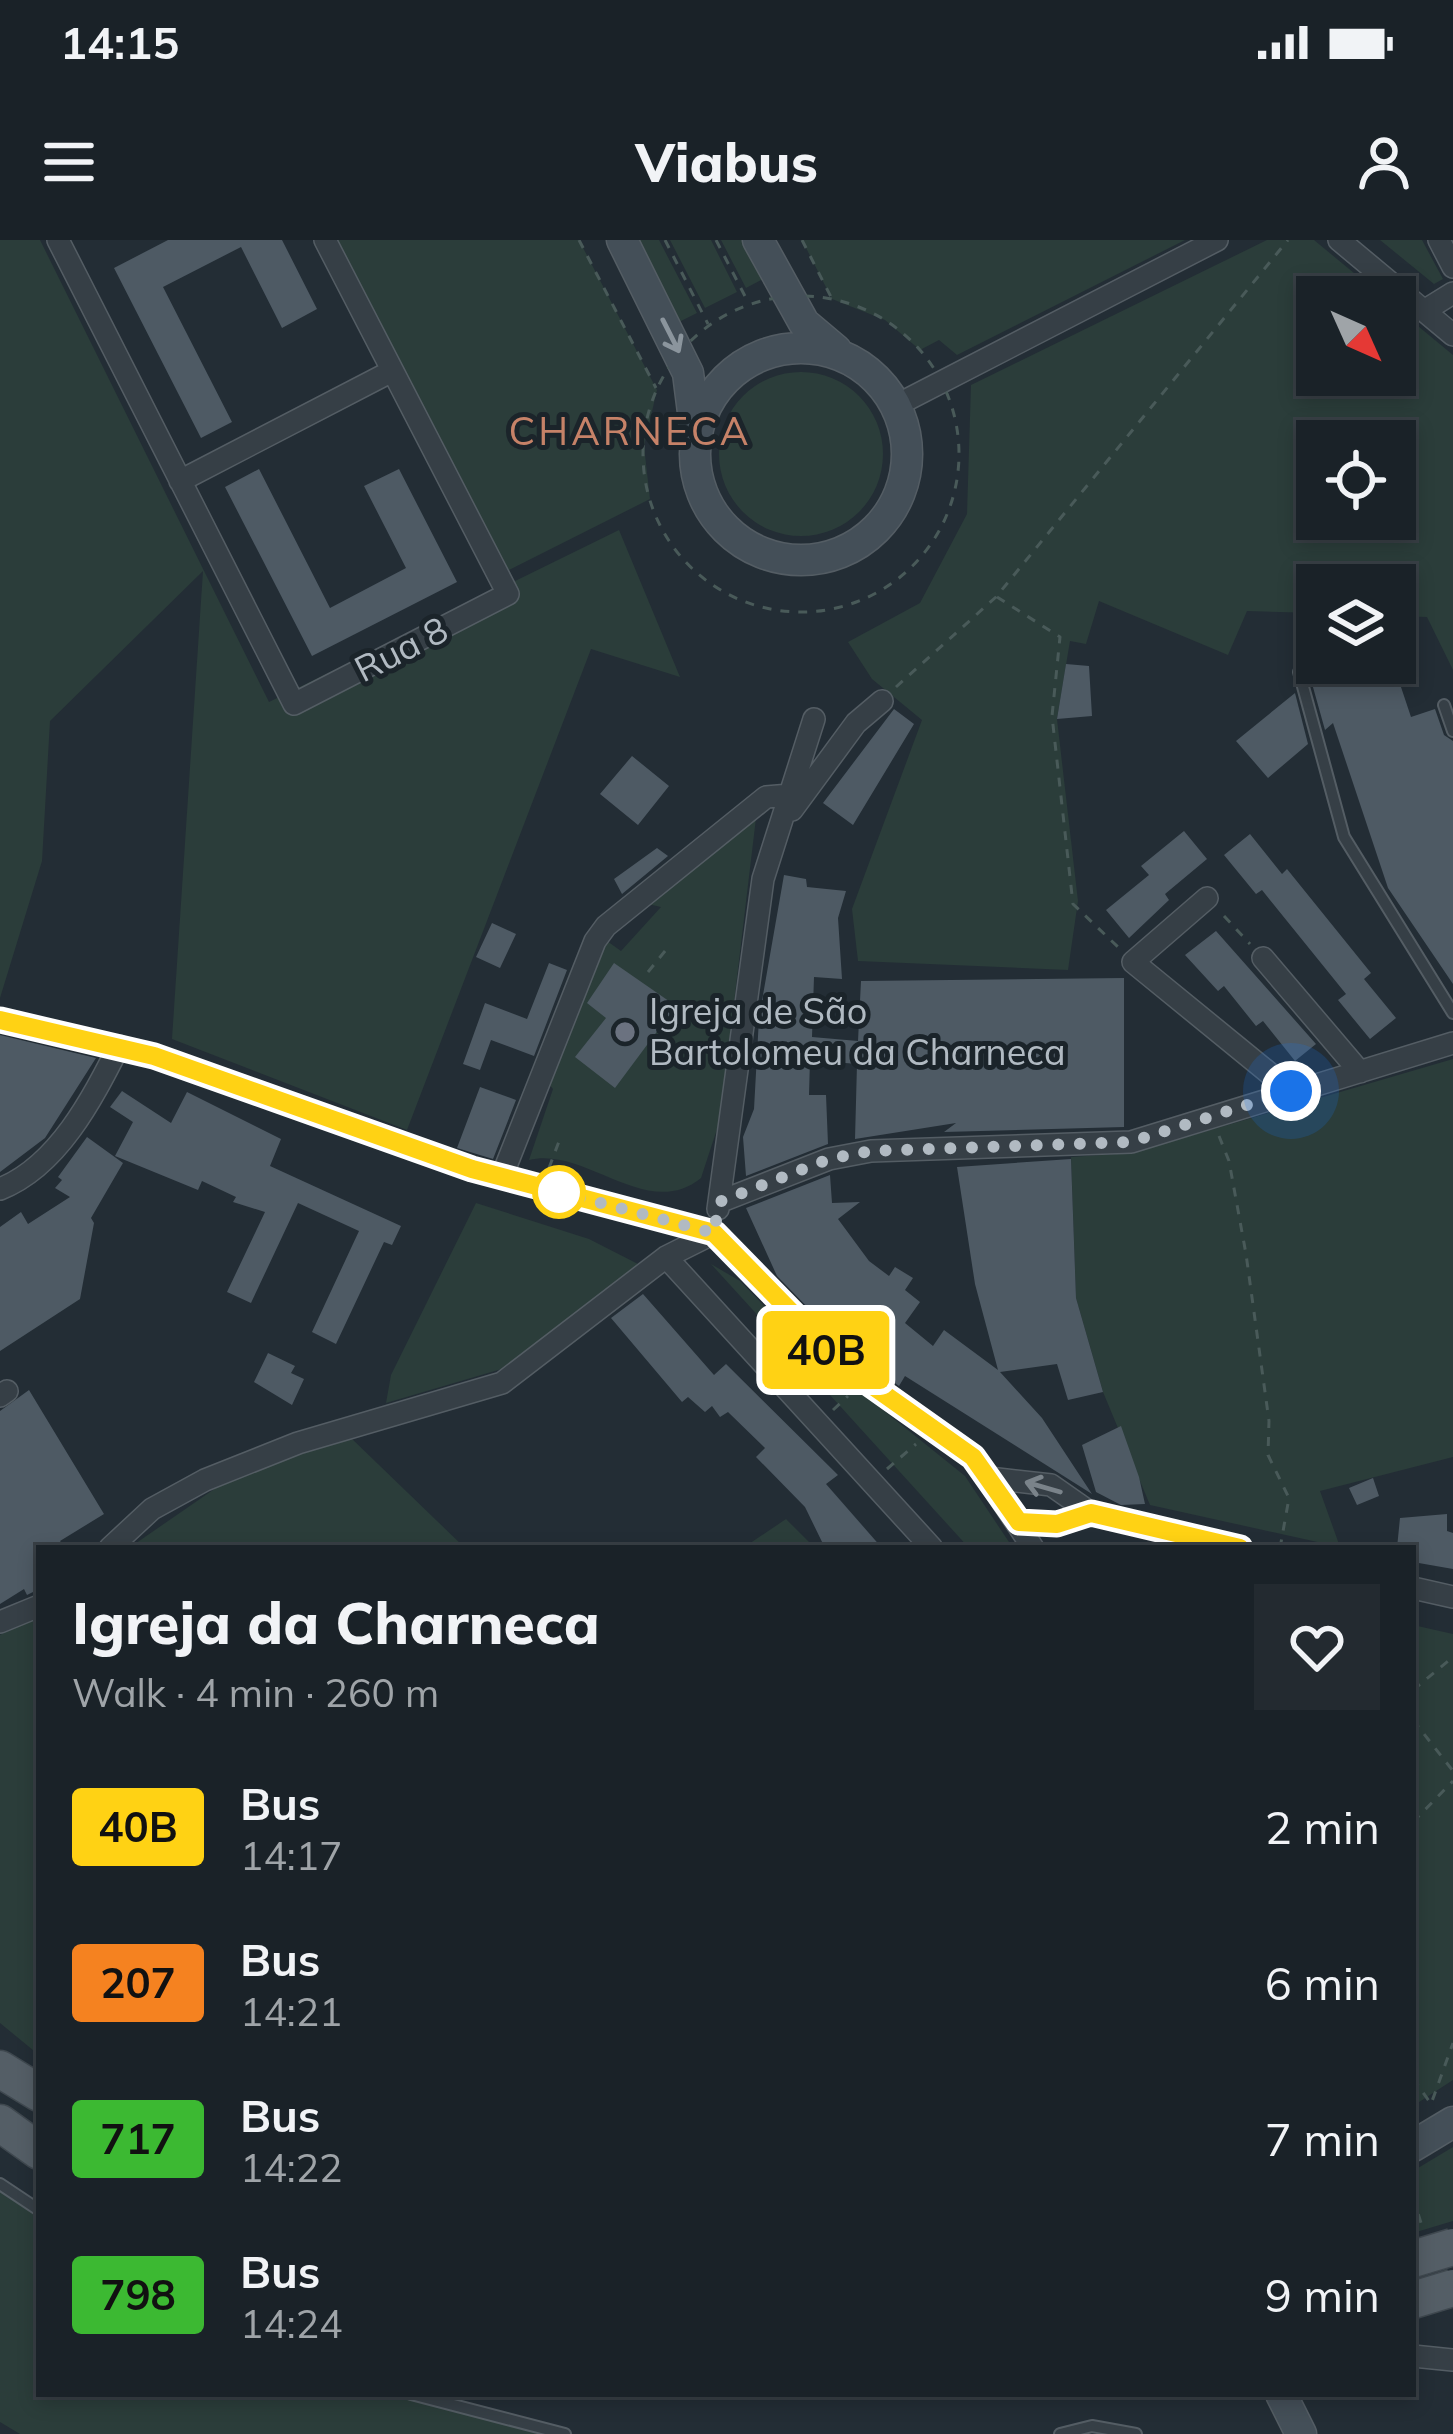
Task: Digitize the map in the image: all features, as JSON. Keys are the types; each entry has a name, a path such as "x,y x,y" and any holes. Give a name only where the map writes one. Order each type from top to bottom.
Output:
{"main road":[{"path":"622,240 680,353 693,392 698,484 711,511 730,534 770,556 815,559 844,551 870,535 897,499 907,454 895,406 871,374 804,323 758,240"},
{"path":"696,439 712,396 757,357 801,348 845,357"},
{"path":"0,2069 36,2091"},
{"path":"1416,2144 1453,2122"},
{"path":"0,2123 36,2149"},
{"path":"1416,2258 1453,2246"},
{"path":"1416,2299 1453,2288"},
{"path":"1282,2397 1300,2434"}],"street":[{"path":"66,243 180,481 392,371 325,240"},
{"path":"895,406 1217,240"},
{"path":"1339,240 1453,335"},
{"path":"1439,240 1453,267"},
{"path":"1424,311 1453,293"},
{"name":"Rua 8","path":"180,481 294,704 508,594 392,371"},
{"path":"776,829 856,723 882,701"},
{"path":"714,1233 763,879 814,719"},
{"path":"502,1176 595,941 606,926 766,797 790,795"},
{"path":"1207,898 1133,962 1291,1091"},
{"path":"1263,958 1360,1072"},
{"path":"0,1020 119,1046 502,1176 714,1233 792,1319 863,1379 973,1457 1031,1545"},
{"path":"719,1202 829,1159 871,1151 1131,1142 1453,1043"},
{"path":"0,1189 49,1154 88,1106 119,1046"},
{"path":"113,1545 152,1509 205,1480 298,1443 502,1384 666,1257 714,1233"},
{"path":"666,1257 929,1545"},
{"path":"989,1478 1052,1485 1091,1513 1226,1545"},
{"path":"1019,1522 1057,1524 1091,1513"},
{"path":"1416,1589 1453,1597"},
{"path":"0,1622 36,1607"},
{"path":"1416,2356 1453,2360"}],"lane":[{"path":"1302,684 1344,837 1453,1013"},
{"path":"1444,705 1453,731"},
{"path":"0,2184 36,2208"},
{"path":"423,2397 565,2434"},
{"path":"1060,2434 1093,2426 1136,2434"}],"path":[{"path":"579,240 657,390"},
{"path":"665,240 709,326"},
{"path":"716,240 749,305"},
{"path":"802,240 832,299"},
{"path":"882,701 996,596 1288,240"},
{"path":"788,297 832,299 866,310 904,334 942,382 952,407 959,456 943,523 926,550 892,582 856,602 817,611 772,609 729,595 677,551 653,508 644,469 646,424 657,390 680,353 709,326 749,305 788,297"},
{"path":"996,596 1060,638 1052,716 1073,904 1133,962"},
{"path":"1207,898 1263,958"},
{"path":"648,972 670,945"},
{"path":"1212,1118 1229,1161 1246,1254 1269,1421 1268,1455 1288,1498 1280,1545"},
{"path":"542,1187 560,1136"},
{"path":"819,1424 863,1379"},
{"path":"872,1482 932,1428"},
{"path":"1416,1688 1453,1657"},
{"path":"1416,1724 1453,1771"},
{"path":"1416,1819 1453,1781"},
{"path":"1416,2082 1431,2104 1453,2043"}],"green space":[{"path":"0,240 40,240 269,702 619,530 680,677 591,649 407,1130 172,1039 203,571 50,721 42,861 0,998"},
{"path":"336,240 579,240 657,390 644,446 650,499 507,571"},
{"path":"637,240 659,240 697,313 679,322"},
{"path":"670,240 711,240 737,292 705,308"},
{"path":"721,240 743,240 763,279 746,288"},
{"path":"802,240 1185,240 957,355 939,340 920,350 885,320 832,299"},
{"path":"1267,240 1314,240 1358,276 1296,276 1296,396 1416,396 1416,324 1453,355 1453,670 1427,617 1416,617 1416,564 1296,564 1296,612 1247,611 1228,655 1099,601 1086,644 1070,641 1057,719 1078,901 1068,970 858,961 852,909 922,720 872,679 848,642 920,603 967,514 971,385"},
{"path":"1380,240 1422,240 1443,279 1434,284"},
{"path":"801,372 832,378 859,396 877,423 883,454 877,485 859,512 832,530 801,536 770,530 743,512 725,485 719,454 725,423 743,396 770,378"},
{"path":"756,818 720,1120 701,1178 680,1189 659,1192 572,1163 529,1160 553,1089 543,1077 554,1042 607,941 621,951 661,907 648,904"},
{"path":"1453,1059 1453,1457 1320,1491 1339,1545 1150,1505 1103,1392 1076,1298 1071,1157 1132,1153"},
{"path":"476,1203 589,1239 638,1264 505,1368 386,1403 391,1375"},
{"path":"711,1264 740,1281 801,1344 965,1476 1011,1545 966,1545"},
{"path":"350,1437 462,1545 133,1545 226,1481"},
{"path":"786,1519 812,1545 747,1545"},
{"path":"36,1615 36,2053 0,2023 0,1635"},
{"path":"1416,1626 1453,1634 1453,2080 1416,2104"},
{"path":"1453,2147 1453,2221 1416,2232 1416,2169"},
{"path":"0,2192 36,2215 36,2397 405,2397 540,2434 20,2434 0,2422"}],"building":[{"path":"168,240 282,240 317,309 282,328 241,247 163,287 232,422 201,438 114,268"},
{"path":"259,469 330,608 406,568 364,486 399,469 457,582 312,656 225,487"},
{"path":"1066,664 1089,666 1092,716 1057,719"},
{"path":"1312,684 1400,684 1411,717 1435,709 1444,735 1453,741 1453,984 1388,888 1333,723 1325,730"},
{"path":"1295,693 1308,744 1268,778 1236,741"},
{"path":"894,709 914,724 853,825 823,803"},
{"path":"632,756 669,786 638,825 600,794"},
{"path":"1184,831 1207,859 1165,894 1169,900 1129,938 1106,910 1149,875 1141,866"},
{"path":"1250,834 1282,874 1287,869 1371,973 1364,979 1396,1018 1370,1039 1338,1000 1346,994 1262,890 1256,894 1224,855"},
{"path":"657,848 668,856 622,894 614,879"},
{"path":"784,875 806,879 807,887 846,891 838,918 842,979 814,977 812,1037 858,1041 861,981 1124,978 1124,1127 944,1132 956,1123 855,1139 857,1064 810,1060 809,1095 826,1095 828,1144 746,1176 743,1137 754,1109 759,1018"},
{"path":"492,923 516,934 500,968 476,957"},
{"path":"1216,931 1316,1044 1295,1061 1263,1021 1256,1026 1224,986 1218,991 1185,955"},
{"path":"549,963 567,970 534,1056 491,1040 480,1070 463,1064 485,1003 527,1019"},
{"name":"Igreja de São Bartolomeu da Charneca","path":"614,963 676,1006 615,1088 575,1057 606,1018 587,1003"},
{"path":"0,1035 96,1058 45,1138 0,1172"},
{"path":"480,1087 516,1100 493,1159 457,1148"},
{"path":"122,1091 171,1123 187,1092 281,1139 270,1166 401,1226 392,1245 384,1242 336,1344 312,1332 359,1231 298,1203 251,1303 227,1292 265,1212 233,1202 236,1197 202,1181 198,1190 115,1156 133,1122 110,1107"},
{"path":"87,1137 123,1163 91,1218 94,1223 80,1299 0,1351 0,1227 21,1212 28,1224 70,1197 55,1188 62,1180 58,1177"},
{"path":"1071,1159 1076,1298 1103,1392 1068,1400 1057,1364 1000,1372 1042,1418 1092,1494 905,1376 899,1386 853,1354 777,1276 746,1208 830,1175 832,1203 860,1202 838,1219 869,1261 889,1276 895,1267 913,1278 905,1290 920,1302 905,1323 933,1346 944,1330 998,1370 975,1284 957,1167"},
{"path":"643,1294 714,1375 726,1364 838,1475 826,1484 879,1545 824,1545 805,1507 756,1457 765,1448 728,1412 720,1417 712,1406 705,1412 688,1397 682,1402 611,1318"},
{"path":"268,1353 295,1366 291,1373 304,1379 292,1405 254,1382"},
{"path":"29,1390 104,1514 60,1541 63,1545 36,1545 36,1590 27,1595 24,1589 0,1604 0,1411"},
{"path":"1121,1426 1145,1504 1121,1505 1096,1492 1082,1445"},
{"path":"1373,1478 1379,1496 1357,1505 1349,1488"},
{"path":"1447,1514 1447,1531 1453,1533 1453,1569 1416,1563 1416,1545 1397,1545 1400,1518"}],"bus line":[{"name":"40B","path":"0,1020 154,1056 472,1169 714,1233 792,1319 843,1365 973,1457 1019,1522 1057,1524 1091,1513 1227,1545"}],"place":[{"name":"Igreja de São Bartolomeu da Charneca","path":"625,1032"}],"district":[{"name":"CHARNECA","path":"630,431"}],"route":[{"path":"559,1192 714,1233 719,1202 829,1159 871,1151 1131,1142 1291,1091"}]}
